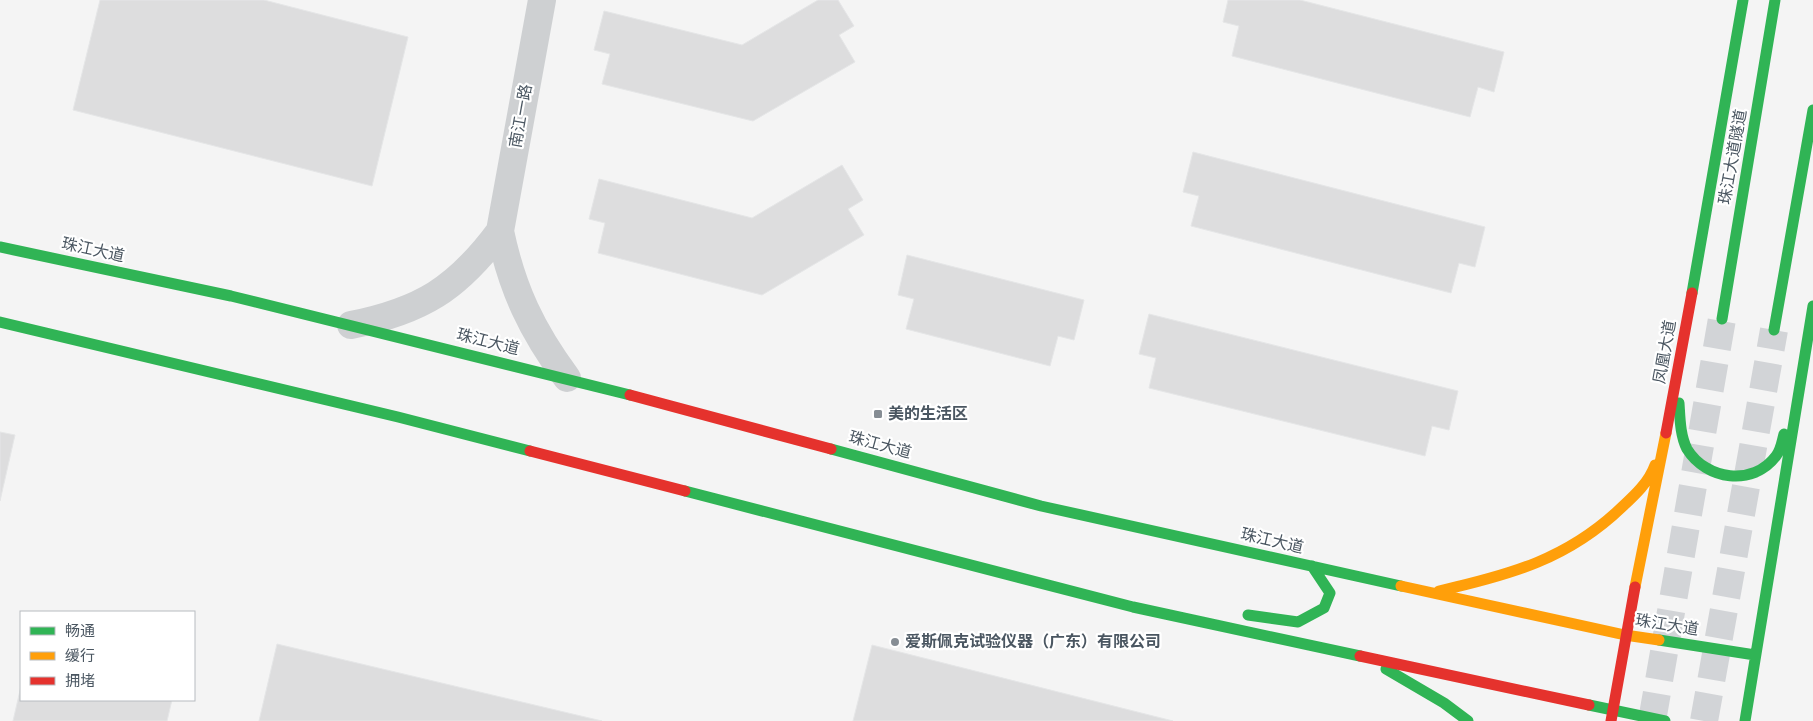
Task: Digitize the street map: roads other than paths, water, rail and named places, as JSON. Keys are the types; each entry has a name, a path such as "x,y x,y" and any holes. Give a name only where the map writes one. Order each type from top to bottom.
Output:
{"main road":[{"name":"凤凰大道","path":"1611,721 1625,634 1677,377 1743,0"},
{"name":"珠江大道隧道","path":"1722,319 1776,0"},
{"path":"1774,330 1813,110"},
{"name":"珠江大道","path":"0,247 231,296 567,378 1041,506 1430,593 1625,634 1756,655"},
{"path":"1745,721 1813,306"},
{"path":"0,322 398,417 1161,613 1665,721"},
{"path":"1677,377 1681,431 1687,448 1697,463 1712,474 1730,478 1748,476 1764,468 1777,455 1798,394"},
{"path":"1430,593 1497,578 1565,553 1616,514 1655,468 1677,377"},
{"path":"1239,614 1298,622 1324,608 1330,593 1312,566"},
{"path":"1161,613 1210,611"},
{"path":"1368,658 1444,703 1468,721"}],"street":[{"name":"南江一路","path":"500,231 542,0"},
{"path":"351,325 387,318 420,304 451,285 478,260 500,231"},
{"path":"500,231 506,263 517,294 543,345 567,378"}],"tunnel":[{"path":"1652,721 1722,319"},
{"path":"1704,721 1774,330"}],"place":[{"name":"美的生活区","path":"878,414"},
{"name":"爱斯佩克试验仪器（广东）有限公司","path":"895,642"}]}
